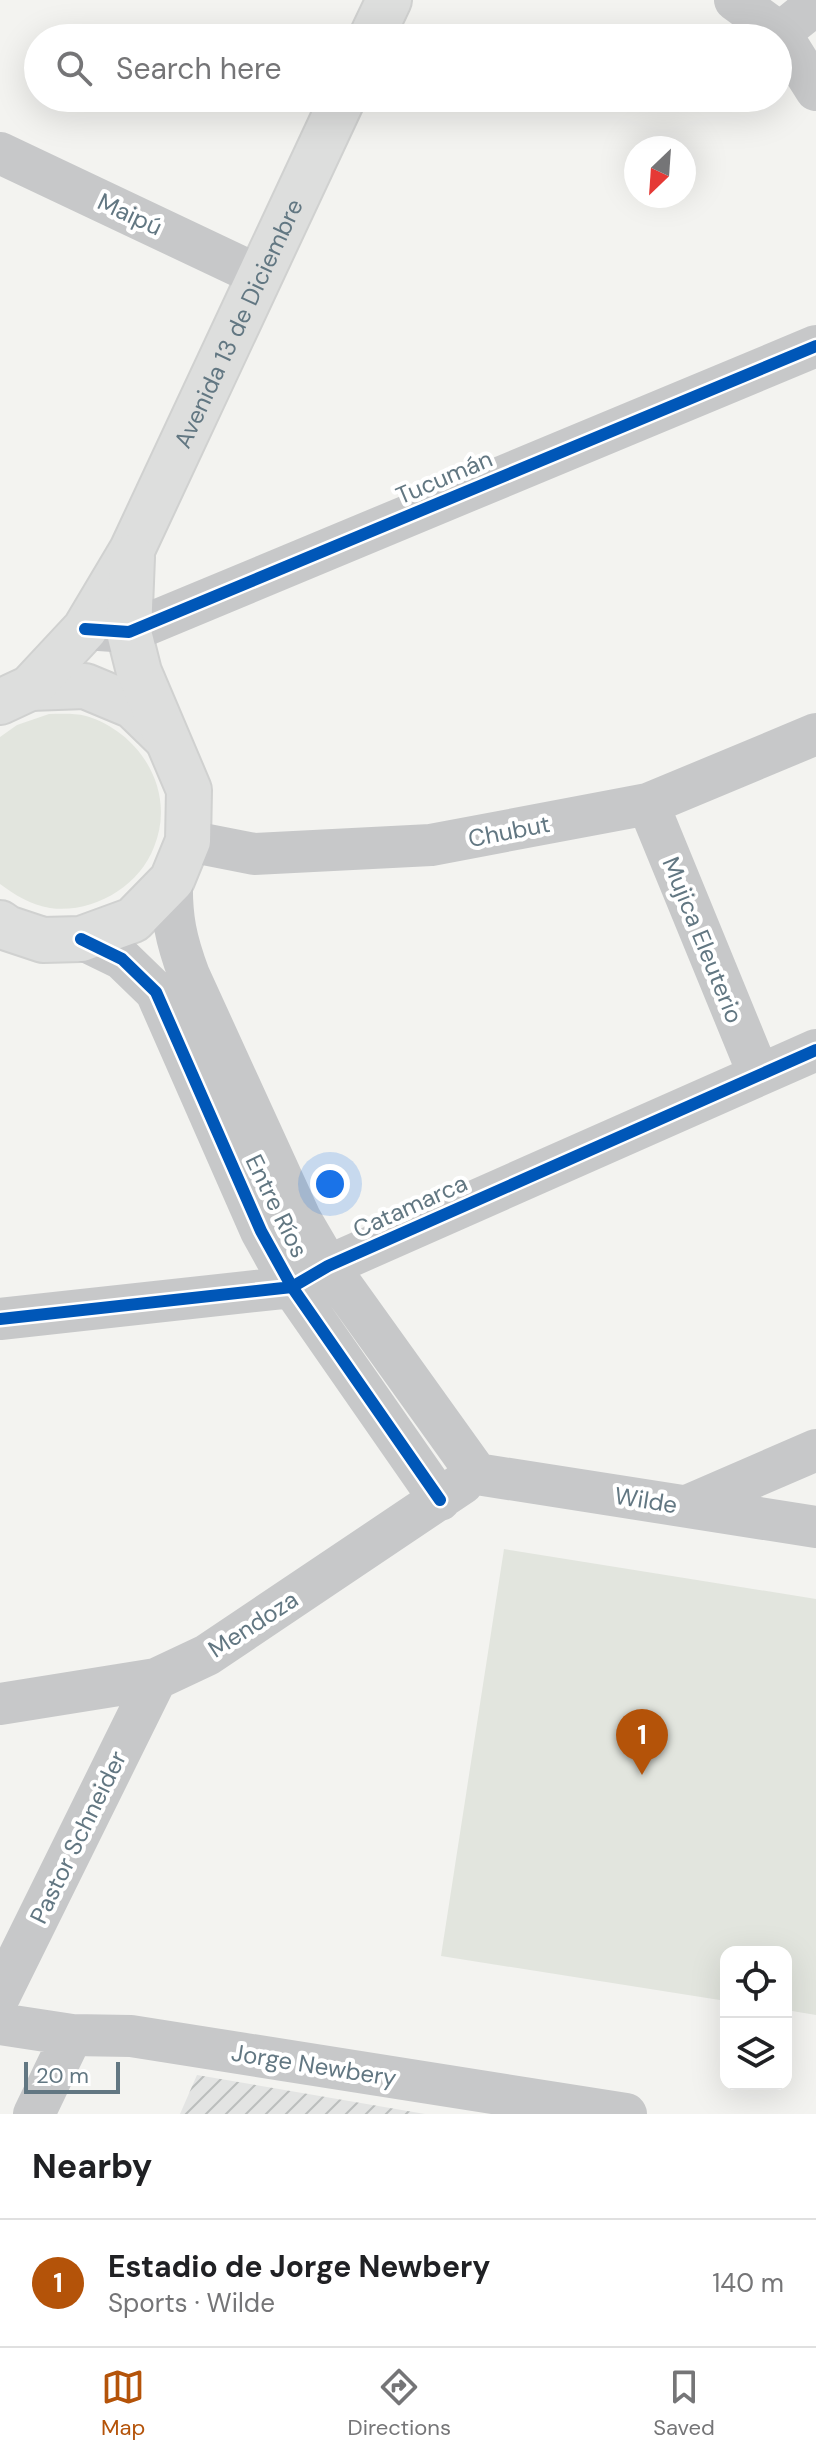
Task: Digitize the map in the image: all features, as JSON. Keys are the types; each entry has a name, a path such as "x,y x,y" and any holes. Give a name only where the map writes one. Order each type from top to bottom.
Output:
{"main road":[{"path":"378,24 389,0"},
{"name":"Avenida 13 de Diciembre","path":"15,695 85,629 132,550 336,112"},
{"path":"2,927 43,940 81,939 133,920 180,860 189,790 139,672 129,632 132,550"},
{"path":"15,695 85,686 133,706 169,742"}],"street":[{"path":"735,0 768,24"},
{"path":"791,24 816,4"},
{"path":"792,52 816,90"},
{"name":"Maipú","path":"0,153 260,276"},
{"name":"Tucumán","path":"85,629 129,632 816,346"},
{"name":"Chubut","path":"180,860 431,845 648,804 816,734"},
{"name":"Mujica Eleuterio","path":"648,804 759,1075"},
{"name":"Entre Ríos","path":"180,860 171,914 176,942 300,1218 328,1266 477,1474"},
{"name":"Entre Ríos","path":"81,939 122,959 156,992 261,1231 292,1287 440,1500"},
{"name":"Catamarca","path":"0,1319 292,1287 328,1266 816,1050"},
{"path":"687,1506 816,1450"},
{"name":"Mendoza","path":"0,1704 156,1679 207,1655 477,1474"},
{"name":"Wilde","path":"477,1474 816,1527"},
{"name":"Pastor Schneider","path":"0,1995 156,1679"},
{"name":"Jorge Newbery","path":"0,2024 72,2035 131,2036 621,2114"},
{"path":"34,2114 72,2035"}],"shaded area":[{"path":"49,714 86,716 123,735 149,766 161,805 160,826 154,847 137,874 112,895 82,907 66,909 36,905 0,884 0,737 17,725"},
{"path":"504,1549 816,1599 816,2015 792,2011 792,1946 720,1946 720,2000 441,1956"},
{"path":"197,2075 425,2114 180,2114"}],"cycle path":[{"path":"85,629 129,632 816,346"},
{"path":"81,939 122,959 156,992 261,1231 292,1287 440,1500"},
{"path":"0,1319 292,1287 328,1266 816,1050"}],"place":[{"name":"Estadio de Jorge Newbery","path":"642,1775"}]}
